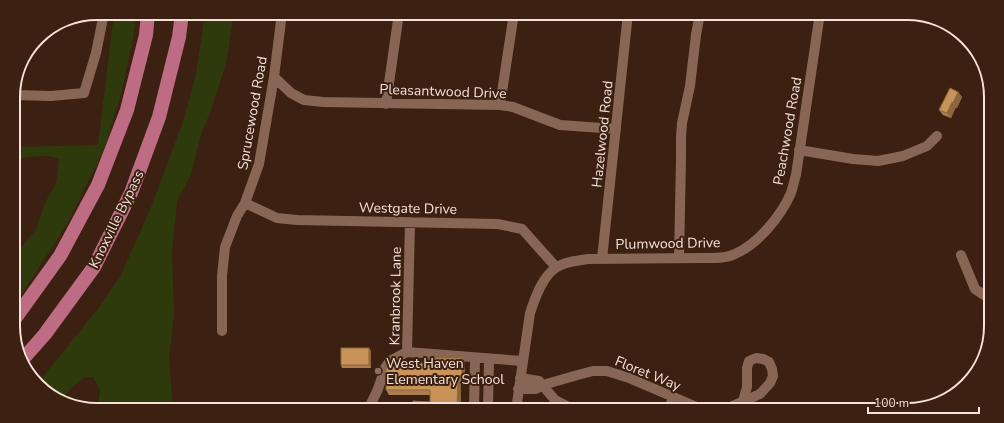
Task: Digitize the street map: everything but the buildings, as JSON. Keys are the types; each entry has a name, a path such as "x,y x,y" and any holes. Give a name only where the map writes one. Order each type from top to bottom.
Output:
{"highway":[{"path":"20,312 60,256 98,185 127,110 146,35 147,20"},
{"name":"Knoxville Bypass","path":"26,356 46,334 94,267 131,193 159,117 179,37 181,20"}],"street":[{"path":"20,95 51,96 84,93 96,53 103,20"},
{"name":"Sprucewood Road","path":"222,332 222,276 225,247 237,216 245,203 259,164 274,77 281,20"},
{"path":"386,104 398,20"},
{"path":"500,106 513,20"},
{"name":"Hazelwood Road","path":"602,259 627,20"},
{"path":"679,258 682,123 690,86 699,20"},
{"name":"Peachwood Road","path":"734,255 759,238 782,210 791,192 796,175 819,20"},
{"name":"Pleasantwood Drive","path":"274,77 291,93 304,100 323,102 513,107 560,125 616,129"},
{"path":"800,150 853,159 878,161 903,156 927,146 937,136"},
{"name":"Westgate Drive","path":"245,203 277,218 297,220 498,224 522,229 556,267"},
{"name":"Kranbrook Lane","path":"410,222 407,352 522,361"},
{"name":"Plumwood Drive","path":"556,267 571,261 602,259 717,258 734,255"},
{"path":"961,255 975,289 984,295"},
{"path":"517,403 530,313 535,298 542,285 556,267"},
{"path":"371,403 385,368 390,361 407,352"},
{"path":"474,403 475,358"},
{"path":"488,403 489,359"},
{"name":"Floret Way","path":"518,389 536,389 543,385 593,371 607,371 629,378 686,403"},
{"path":"520,378 539,381 555,400 561,403"},
{"path":"671,403 674,398"}],"green space":[{"path":"113,20 136,20 122,90 101,156 66,226 20,295 20,249 36,229 46,201 56,184 59,159 48,156 20,159 20,147 98,145"},
{"path":"204,20 233,20 226,64 211,110 200,137 191,175 177,201 172,251 174,316 169,358 172,403 98,403 100,390 93,377 83,378 70,389 65,396 58,393 41,379 100,306 120,277 150,210 184,119 196,74"}],"place":[{"name":"West Haven Elementary School","path":"378,371"}]}
